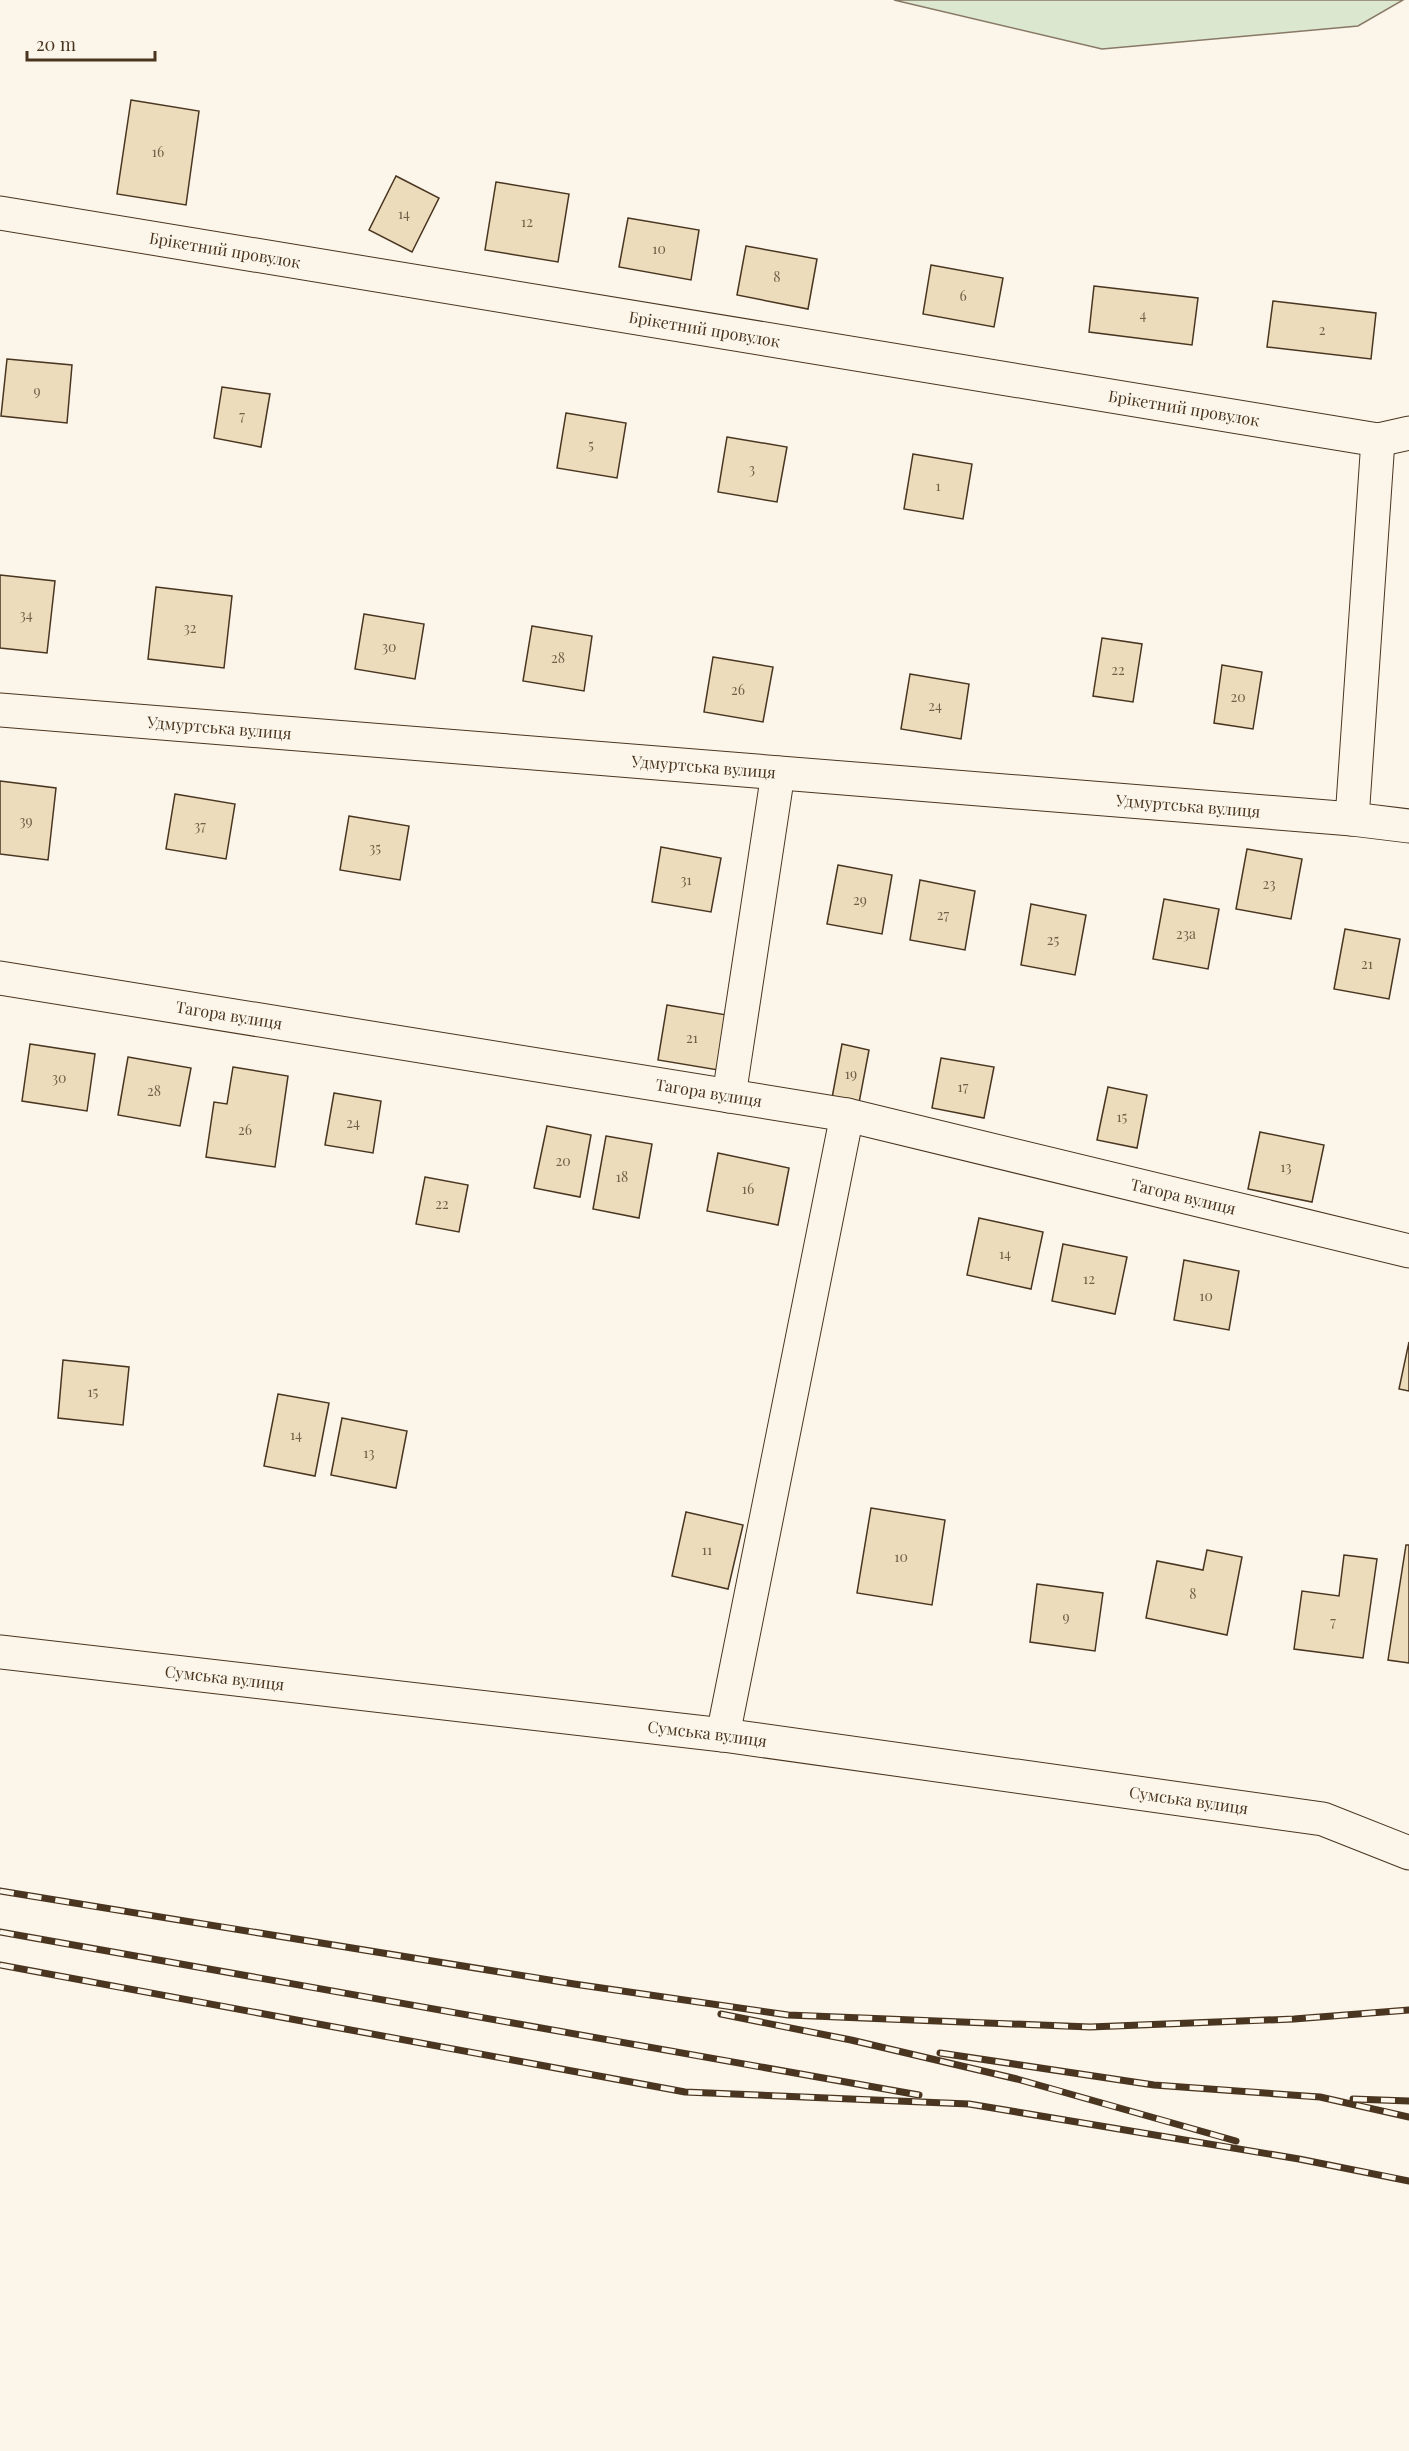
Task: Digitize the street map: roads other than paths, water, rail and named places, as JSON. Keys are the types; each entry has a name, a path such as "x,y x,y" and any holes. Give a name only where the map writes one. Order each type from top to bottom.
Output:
{"street":[{"name":"Брiкетний провулок","path":"0,213 1394,436"},
{"path":"1352,819 1394,436"},
{"name":"Удмуртська вулиця","path":"0,710 1352,819 1409,826"},
{"path":"729,1096 778,772"},
{"name":"Тагора вулиця","path":"0,978 847,1115 1409,1251"},
{"path":"723,1735 847,1115"},
{"name":"Сумська вулиця","path":"0,1652 723,1735 1323,1819 1409,1853"}],"railway":[{"path":"0,1891 574,1984 788,2015 1090,2027 1294,2019 1409,2010"},
{"path":"0,1932 919,2095"},
{"path":"0,1965 685,2092 969,2104 1299,2159 1409,2181"},
{"path":"721,2014 851,2040 1017,2079 1236,2141"},
{"path":"940,2053 1154,2085 1320,2097 1409,2117"},
{"path":"1353,2099 1409,2101"}]}
